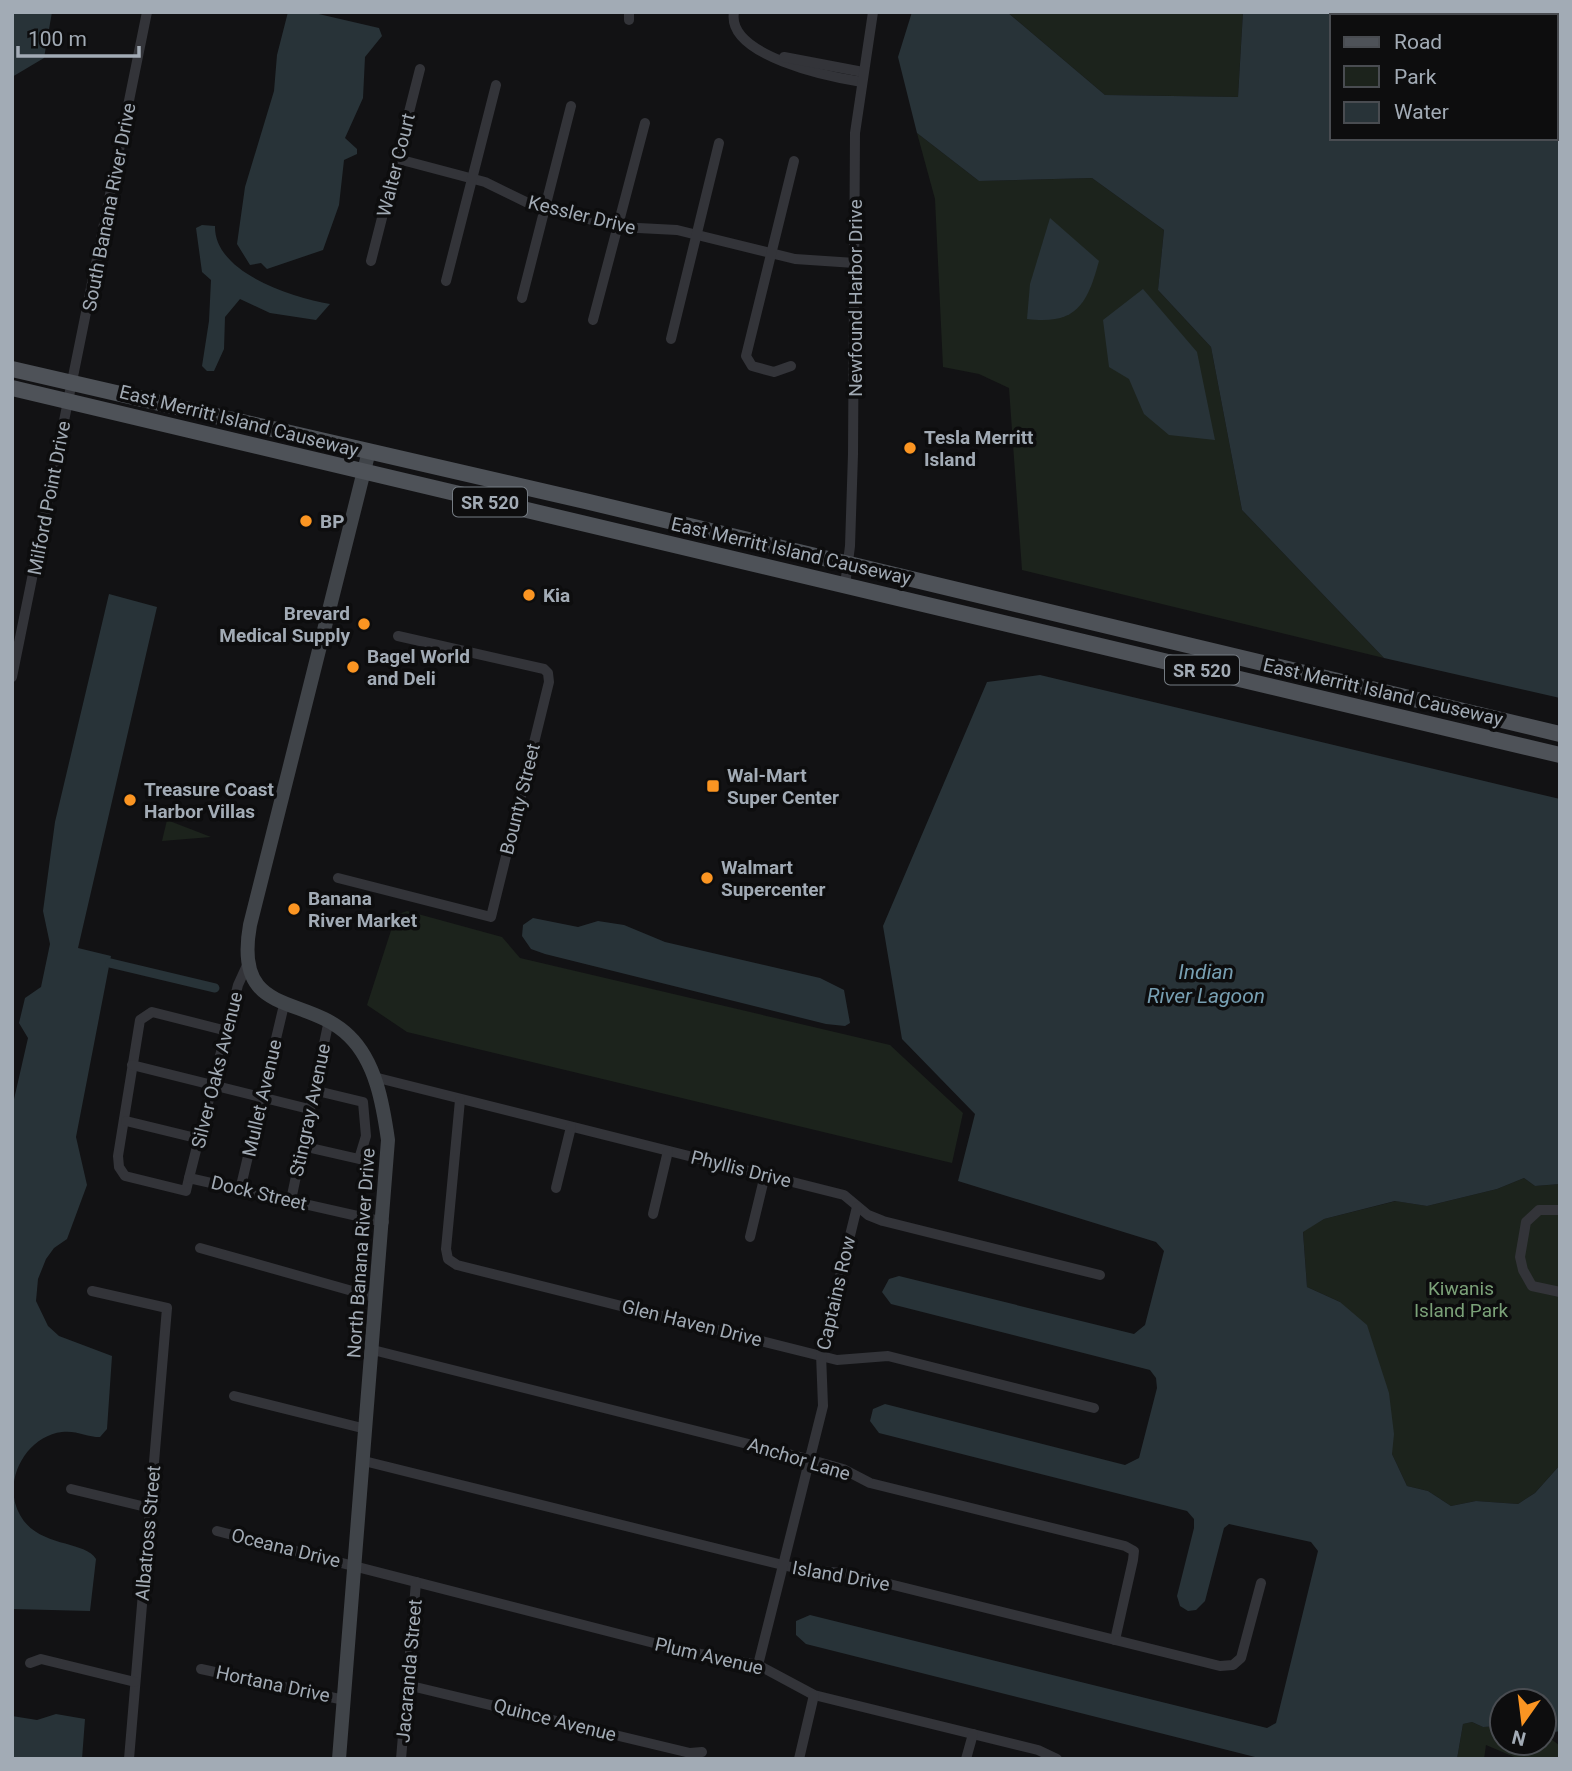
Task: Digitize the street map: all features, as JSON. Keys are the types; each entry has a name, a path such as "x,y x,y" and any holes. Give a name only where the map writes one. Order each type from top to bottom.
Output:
{"main road":[{"name":"East Merritt Island Causeway","path":"12,369 849,564 1560,734"},
{"name":"East Merritt Island Causeway","path":"12,388 1560,755"}],"street":[{"name":"South Banana River Drive","path":"68,400 147,12"},
{"path":"734,12 737,32 747,45 801,67 863,77"},
{"name":"Newfound Harbor Drive","path":"845,585 849,564 854,411 855,133 873,12"},
{"name":"Walter Court","path":"371,261 420,69"},
{"path":"446,281 496,85"},
{"path":"522,298 571,106"},
{"path":"593,320 645,123"},
{"path":"671,339 719,144"},
{"name":"Kessler Drive","path":"398,159 473,178 544,208 619,227 697,234 808,261 855,263"},
{"path":"791,366 774,372 752,366 746,356 794,162"},
{"name":"Milford Point Drive","path":"12,677 68,400"},
{"path":"247,963 250,925 369,451"},
{"name":"Bounty Street","path":"338,878 491,917 549,682 548,673 544,669 398,636"},
{"name":"North Banana River Drive","path":"247,963 264,991 284,1005 329,1020 355,1044 374,1077 388,1140 384,1222 340,1759"},
{"name":"Silver Oaks Avenue","path":"189,1178 247,963"},
{"name":"Mullet Avenue","path":"240,1190 284,1005"},
{"path":"200,1139 126,1121 140,1020 152,1012 227,1031"},
{"name":"Stingray Avenue","path":"291,1200 329,1020"},
{"path":"132,1065 309,1109"},
{"name":"Phyllis Drive","path":"374,1077 844,1195 857,1207 883,1221 1100,1276"},
{"path":"302,1146 359,1159 366,1136 363,1102 313,1090"},
{"name":"Glen Haven Drive","path":"460,1100 446,1249 452,1262 837,1360 888,1356 1094,1408"},
{"name":"Dock Street","path":"126,1121 118,1156 119,1167 125,1176 186,1191 189,1178 384,1222"},
{"path":"556,1188 571,1127"},
{"path":"653,1214 668,1151"},
{"path":"750,1237 765,1175"},
{"name":"Captains Row","path":"758,1665 823,1406 821,1354 857,1207"},
{"path":"1560,1210 1539,1210 1526,1222 1520,1256 1527,1281 1532,1286 1560,1293"},
{"path":"200,1248 377,1298"},
{"name":"Albatross Street","path":"92,1291 167,1308 129,1759"},
{"name":"Anchor Lane","path":"373,1350 808,1459 843,1469 870,1483 1125,1546 1134,1551 1115,1640"},
{"path":"234,1396 366,1429"},
{"name":"Island Drive","path":"364,1461 782,1565 810,1571 849,1574 1220,1667 1233,1665 1241,1658 1261,1583"},
{"path":"71,1489 150,1508"},
{"name":"Oceana Drive","path":"217,1531 355,1565"},
{"name":"Plum Avenue","path":"355,1565 685,1651 718,1655 758,1665 814,1695 1038,1750 1057,1759"},
{"name":"Jacaranda Street","path":"401,1759 416,1583"},
{"path":"30,1662 41,1659 135,1682"},
{"name":"Hortana Drive","path":"201,1669 344,1699"},
{"name":"Quince Avenue","path":"407,1685 690,1753 702,1752"},
{"path":"799,1759 814,1695"},
{"path":"966,1759 973,1734"}],"green space":[{"path":"1007,12 1243,12 1238,97 1105,95"},
{"path":"917,133 979,181 1092,178 1164,230 1158,290 1211,347 1242,510 1384,658 1022,570 1009,388 979,374 943,367 935,199"},
{"path":"167,820 211,837 162,841"},
{"path":"407,911 502,937 520,958 890,1045 963,1113 952,1163 407,1032 367,1005 396,915"},
{"name":"Kiwanis Island Park","path":"1524,1178 1535,1186 1560,1184 1560,1465 1535,1493 1518,1504 1476,1501 1451,1506 1428,1491 1407,1486 1392,1454 1340,1302 1307,1287 1303,1231 1324,1219 1396,1201 1427,1206 1497,1189"},
{"path":"1472,1722 1488,1727 1488,1746 1486,1745 1484,1759 1457,1759 1463,1724"},
{"path":"1558,1744 1560,1746 1560,1759 1514,1757 1558,1757"}],"water":[{"path":"12,12 52,12 44,58 12,77"},
{"path":"288,12 310,12 379,28 382,36 365,57 363,98 345,138 357,149 357,154 344,160 339,205 323,250 267,269 261,263 250,265 237,244 245,187 274,91 277,55"},
{"path":"912,12 1007,12 1105,95 1238,97 1243,12 1560,12 1560,698 1384,658 1242,510 1211,347 1158,290 1164,230 1092,178 979,181 917,133 898,57"},
{"path":"1050,218 1099,261 1090,289 1077,309 1057,319 1027,319 1030,284"},
{"path":"202,225 215,226 218,243 227,257 258,280 277,289 330,304 316,320 270,313 240,299 225,317 224,349 214,371 207,371 202,366 209,321 211,280 202,272 196,228"},
{"path":"1143,289 1197,352 1215,440 1169,435 1144,414 1129,379 1109,367 1103,320"},
{"path":"109,594 157,607 78,948 111,956 76,1137 87,1185 67,1239 54,1248 46,1259 38,1279 36,1301 48,1326 59,1336 112,1356 107,1429 100,1437 62,1432 49,1435 38,1442 20,1463 13,1489 20,1515 28,1526 49,1538 82,1549 96,1559 90,1611 12,1609 12,1108 28,1038 19,1023 25,998 41,987 50,944 43,911 55,822"},
{"name":"Indian River Lagoon","path":"1040,675 1560,799 1560,1184 1535,1186 1524,1178 1497,1189 1427,1206 1395,1201 1324,1219 1303,1232 1307,1287 1340,1302 1367,1325 1389,1393 1394,1434 1392,1454 1407,1486 1428,1491 1451,1506 1476,1501 1518,1504 1535,1493 1560,1465 1560,1731 1558,1687 1488,1687 1488,1727 1472,1722 1463,1724 1457,1759 1263,1759 806,1644 796,1635 796,1621 810,1615 1267,1728 1276,1723 1318,1551 1311,1542 1229,1524 1224,1528 1205,1601 1196,1610 1188,1611 1180,1606 1177,1596 1194,1528 1194,1519 1187,1511 879,1433 870,1421 873,1409 885,1404 1125,1465 1139,1458 1157,1388 1156,1378 1150,1370 891,1304 882,1292 889,1279 899,1276 1134,1334 1145,1325 1164,1251 1156,1242 958,1181 975,1114 902,1039 883,926 987,682"},
{"path":"533,918 578,927 598,921 624,925 665,942 820,978 844,990 850,1023 845,1026 826,1024 545,954 531,949 522,936 523,925"},
{"path":"56,1714 85,1719 82,1759 12,1759 12,1716 37,1720"}],"waterway":[{"path":"110,963 215,988"}],"place":[{"name":"Tesla Merritt Island","path":"910,448"},
{"name":"BP","path":"306,521"},
{"name":"Kia","path":"529,595"},
{"name":"Brevard Medical Supply","path":"364,624"},
{"name":"Bagel World and Deli","path":"353,667"},
{"name":"Wal-Mart Super Center","path":"713,786"},
{"name":"Treasure Coast Harbor Villas","path":"130,800"},
{"name":"Walmart Supercenter","path":"707,878"},
{"name":"Banana River Market","path":"294,909"}]}
